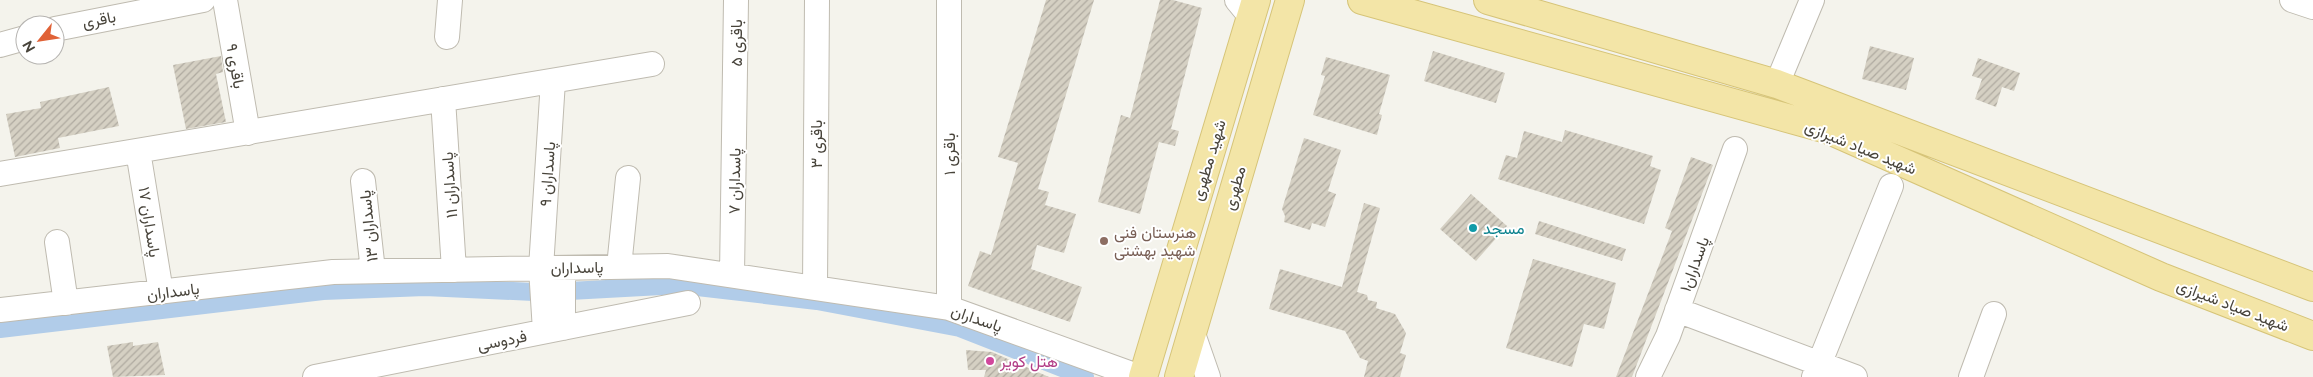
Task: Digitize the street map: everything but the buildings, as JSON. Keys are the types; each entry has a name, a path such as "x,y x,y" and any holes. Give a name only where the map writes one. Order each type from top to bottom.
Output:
{"main road":[{"name":"مطهری","path":"1179,377 1290,0"},
{"name":"شهید صیاد شیرازی","path":"1362,0 1827,129 2161,278 2313,336"},
{"name":"شهید صیاد شیرازی","path":"1488,0 1777,84 2313,287"},
{"name":"شهید مطهری","path":"1141,377 1248,6"}],"street":[{"name":"باقری","path":"65,27 202,0"},
{"name":"باقری ۹","path":"224,0 248,132"},
{"path":"447,37 450,0"},
{"name":"باقری ۵","path":"736,0 736,86"},
{"name":"باقری ۳","path":"815,288 816,0"},
{"name":"باقری ۱","path":"949,0 949,308"},
{"path":"1777,84 1812,0"},
{"path":"2292,0 2313,7"},
{"path":"0,45 15,41"},
{"path":"0,174 652,64"},
{"name":"پاسداران ۹","path":"554,81 557,329"},
{"name":"پاسداران ۷","path":"732,275 736,86"},
{"name":"پاسداران ۱۱","path":"443,100 454,270"},
{"name":"پاسداران۱","path":"1648,377 1668,336 1736,149"},
{"name":"پاسداران ۱۷","path":"138,151 161,292"},
{"path":"619,267 628,178"},
{"name":"پاسداران ۱۳","path":"363,181 373,271"},
{"path":"1816,370 1891,186"},
{"path":"57,242 66,303"},
{"name":"پاسداران","path":"0,310 333,272 668,266 949,308 1141,377"},
{"name":"فردوسی","path":"317,377 385,370 557,329 688,303"},
{"path":"1677,310 1816,370 1855,377"},
{"path":"1971,377 1994,314"},
{"path":"1192,331 1208,377"}],"waterway":[{"path":"551,292 680,285 817,301 960,328 1085,377"},
{"path":"0,329 323,291 425,287 534,292"}],"place":[{"name":"مسجد","path":"1473,228"},
{"name":"هنرستان فنی شهید بهشتی","path":"1104,241"},
{"name":"هتل کویر","path":"990,361"}]}
